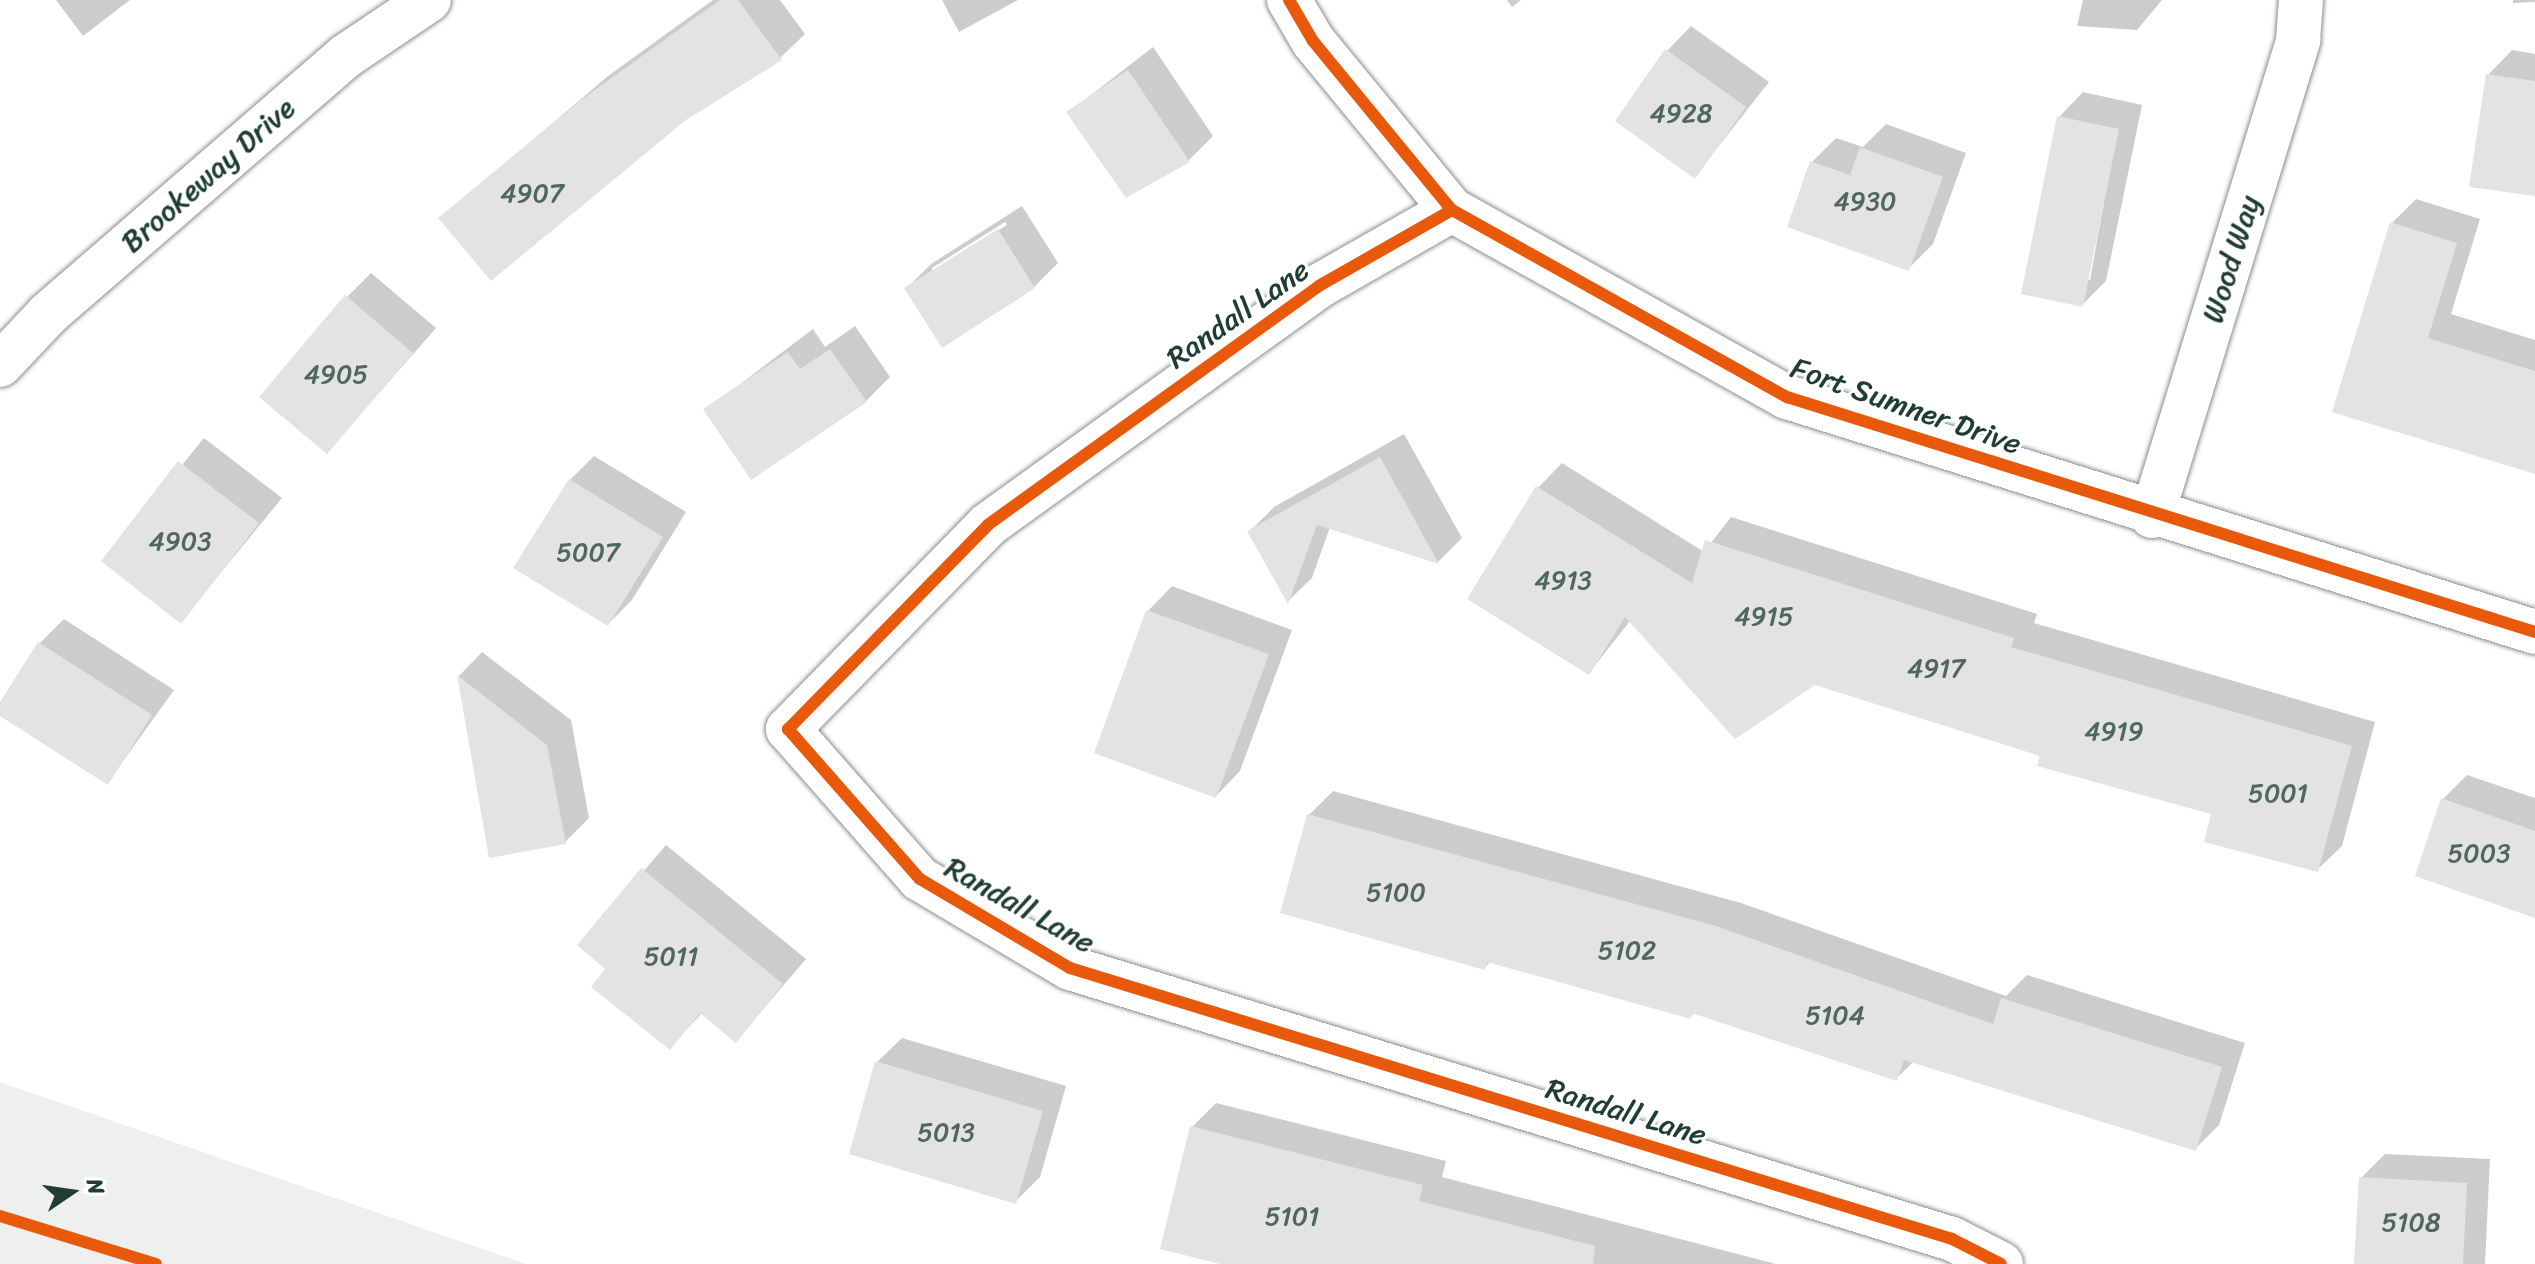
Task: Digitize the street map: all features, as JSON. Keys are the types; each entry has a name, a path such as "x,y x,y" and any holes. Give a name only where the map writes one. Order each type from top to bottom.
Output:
{"street":[{"name":"Brookeway Drive","path":"0,365 48,314 346,56 429,0"},
{"name":"Fort Sumner Drive","path":"1289,0 1313,41 1452,210 1787,397 2152,516 2535,632"},
{"name":"Wood Way","path":"2152,516 2298,40 2301,0"},
{"name":"Randall Lane","path":"1452,210 1319,286 988,525 788,729 920,879 1070,968 1952,1239 2001,1264"}],"shaded area":[{"path":"0,1082 526,1264 0,1264"}],"building":[{"path":"720,0 738,0 782,60 686,120 491,281 438,218 581,100"},
{"path":"1665,49 1746,107 1695,179 1615,121"},
{"path":"1128,70 1190,162 1126,198 1066,112"},
{"path":"2486,74 2535,81 2535,196 2469,187"},
{"path":"2057,116 2119,129 2083,307 2021,294"},
{"path":"1860,147 1943,177 1909,271 1787,227 1810,161 1850,175"},
{"path":"2390,222 2457,243 2428,338 2535,371 2535,474 2332,412"},
{"path":"998,229 1035,288 942,348 904,288"},
{"path":"345,295 413,353 327,454 259,397"},
{"path":"830,349 867,402 751,480 703,409 788,352 800,369"},
{"path":"1380,457 1439,564 1317,525 1288,604 1247,531"},
{"path":"178,461 259,523 181,624 101,561"},
{"path":"569,479 663,537 608,626 513,568"},
{"path":"1536,486 1692,583 1705,540 2014,638 2011,647 2352,746 2318,872 2204,842 2211,814 2037,766 2040,756 1815,685 1735,739 1625,617 1589,675 1467,599"},
{"path":"1146,610 1269,654 1216,798 1094,753"},
{"path":"38,642 152,715 108,785 0,716 0,702"},
{"path":"457,675 547,745 566,844 489,858"},
{"path":"2441,798 2535,831 2535,918 2415,876"},
{"path":"1307,814 1716,926 1993,1024 2001,998 2222,1067 2196,1151 1904,1060 1897,1081 1692,1013 1691,1019 1487,962 1485,970 1280,913"},
{"path":"641,868 783,984 736,1043 700,1013 670,1050 591,987 605,969 577,945"},
{"path":"875,1061 1043,1111 1016,1204 849,1154"},
{"path":"1190,1126 1423,1185 1419,1201 1595,1246 1593,1264 1220,1264 1160,1249"},
{"path":"2359,1177 2467,1183 2463,1264 2354,1264"}],"cycle path":[{"path":"1289,0 1313,41 1452,210 1787,397 2535,632"},
{"path":"1452,210 1319,286 988,525 788,729 920,879 1070,968 1952,1239 2001,1264"},
{"path":"0,1216 156,1264"}]}
